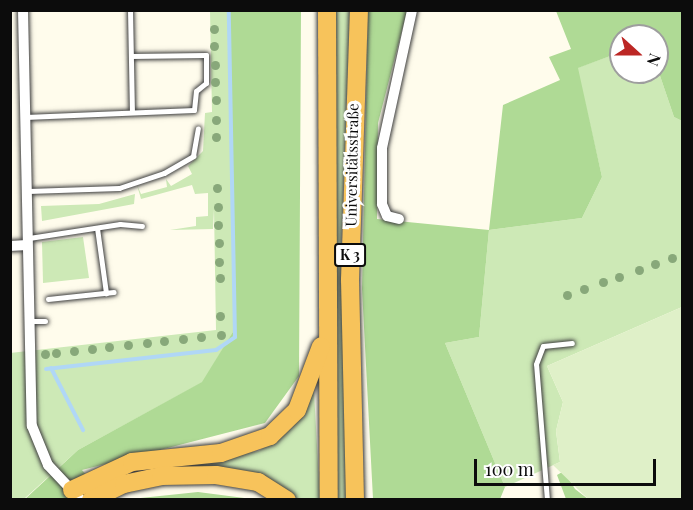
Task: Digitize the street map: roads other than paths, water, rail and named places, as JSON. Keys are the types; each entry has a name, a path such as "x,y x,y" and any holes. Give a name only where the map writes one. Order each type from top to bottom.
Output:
{"highway":[{"name":"Universitätsstraße","path":"327,10 325,330 330,500"},
{"name":"Universitätsstraße","path":"356,500 350,268 359,10"},
{"path":"77,495 132,462 221,453 270,436 297,410 325,330"},
{"path":"91,500 152,478 216,475 258,482 287,500"}],"street":[{"path":"23,10 29,321 36,444 77,495"},
{"path":"399,219 387,216 382,204 382,148 412,10"},
{"path":"10,246 27,242"}],"lane":[{"path":"130,10 132,111"},
{"path":"25,117 194,110 196,91 206,84 206,55 131,57"},
{"path":"26,191 119,188 164,173 193,156 198,128"},
{"path":"27,242 97,228 142,226"},
{"path":"97,228 106,293"},
{"path":"48,299 114,292"},
{"path":"29,321 45,321"},
{"path":"547,500 537,364 543,346 572,343"}],"waterway":[{"path":"46,369 216,350 235,337 229,10"},
{"path":"51,368 83,430"}]}
